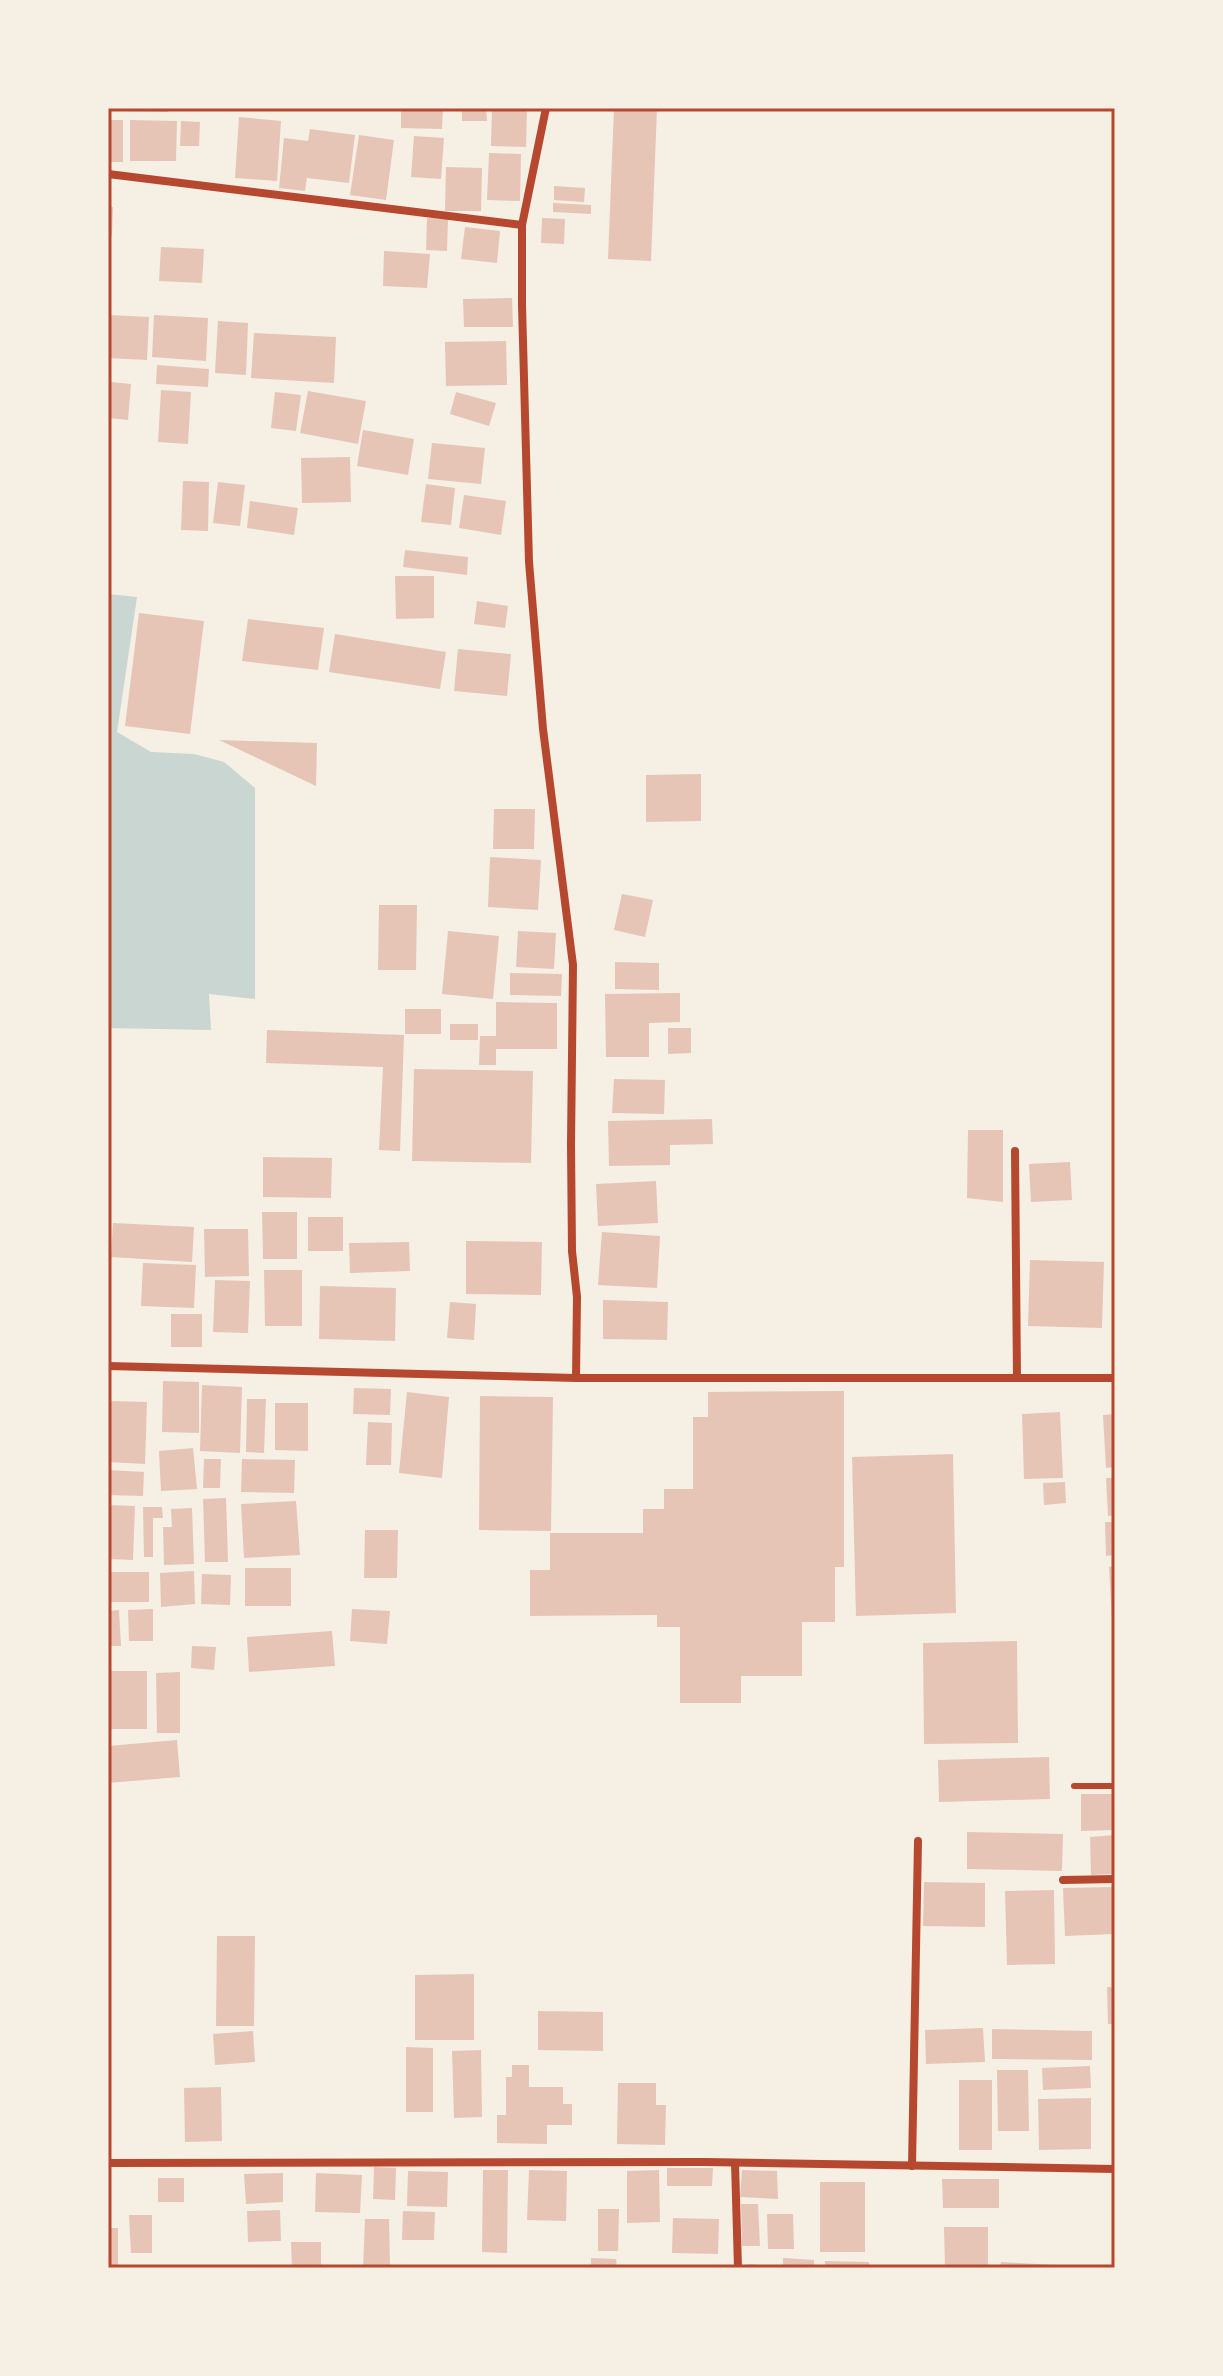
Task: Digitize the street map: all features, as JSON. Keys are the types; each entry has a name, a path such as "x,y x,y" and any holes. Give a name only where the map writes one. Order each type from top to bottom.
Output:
{"street":[{"path":"546,108 522,225 529,562 543,729 573,965 571,1145 572,1251 577,1297 576,1378"},
{"path":"108,174 522,225"},
{"path":"1015,1151 1017,1378"},
{"path":"108,1366 576,1378 1115,1378"},
{"path":"912,2166 918,1841"},
{"path":"1063,1880 1115,1879"},
{"path":"108,2163 735,2163 1115,2169"},
{"path":"735,2163 738,2268"}],"lane":[{"path":"1074,1786 1115,1786"}],"shaded area":[{"path":"108,594 137,597 117,732 151,752 194,754 224,762 255,788 255,999 209,994 211,1030 108,1028"}],"building":[{"path":"127,108 169,108 168,112 127,111"},
{"path":"401,108 443,108 442,129 401,128"},
{"path":"462,108 486,108 487,121 462,121"},
{"path":"492,108 527,108 526,147 491,146"},
{"path":"614,108 657,108 651,261 608,259"},
{"path":"239,117 281,121 277,181 235,178"},
{"path":"108,120 123,120 123,162 108,162"},
{"path":"130,120 177,121 176,161 130,161"},
{"path":"181,121 200,122 199,146 180,146"},
{"path":"310,129 355,135 349,183 307,178 305,191 279,188 284,138 308,141"},
{"path":"359,135 394,140 386,200 350,195"},
{"path":"414,136 444,138 441,179 411,177"},
{"path":"489,153 521,154 520,201 487,200"},
{"path":"446,167 482,168 481,211 445,211"},
{"path":"554,186 585,188 584,202 554,200"},
{"path":"553,203 591,205 591,214 553,212"},
{"path":"108,207 113,207 112,236 108,235"},
{"path":"427,218 448,219 447,251 426,250"},
{"path":"542,218 565,219 564,244 541,243"},
{"path":"465,227 500,231 497,263 461,259"},
{"path":"161,247 204,249 202,283 159,281"},
{"path":"384,251 430,254 427,288 383,286"},
{"path":"512,298 513,327 464,327 463,299"},
{"path":"108,315 149,317 147,360 108,358"},
{"path":"154,315 208,318 206,361 152,357"},
{"path":"218,321 248,323 246,375 215,373"},
{"path":"254,333 336,337 334,383 251,378"},
{"path":"506,341 507,385 446,386 445,342"},
{"path":"157,365 209,369 208,387 156,384"},
{"path":"111,382 131,384 128,420 108,418"},
{"path":"161,390 191,392 188,444 158,442"},
{"path":"308,391 366,401 358,444 300,433"},
{"path":"275,392 301,395 296,431 271,428"},
{"path":"456,392 496,403 489,426 450,414"},
{"path":"363,430 414,439 408,475 357,466"},
{"path":"432,443 485,448 481,484 428,479"},
{"path":"350,457 351,502 302,503 301,458"},
{"path":"183,481 209,482 208,531 181,530"},
{"path":"218,482 245,485 240,526 213,523"},
{"path":"426,484 455,488 451,525 421,522"},
{"path":"464,495 506,501 501,535 459,528"},
{"path":"250,501 298,508 294,535 247,528"},
{"path":"405,550 468,557 467,575 403,567"},
{"path":"395,576 434,576 434,618 396,619"},
{"path":"477,601 508,606 505,628 474,624"},
{"path":"139,613 204,621 190,734 125,726"},
{"path":"248,619 324,628 318,670 242,661"},
{"path":"335,634 446,652 440,689 329,672"},
{"path":"458,649 511,654 507,696 454,691"},
{"path":"219,740 317,743 316,786"},
{"path":"701,774 701,821 646,822 646,775"},
{"path":"494,809 535,809 534,849 493,849"},
{"path":"490,857 541,860 538,910 488,907"},
{"path":"622,894 653,900 645,937 614,930"},
{"path":"379,905 417,905 416,970 378,970"},
{"path":"448,931 499,936 493,999 442,994"},
{"path":"518,931 556,933 554,969 516,967"},
{"path":"615,962 659,963 659,990 615,989"},
{"path":"510,973 562,974 561,996 510,995"},
{"path":"680,993 680,1022 649,1023 649,1057 606,1057 605,994"},
{"path":"496,1002 557,1003 557,1049 496,1049 496,1065 479,1065 480,1036 496,1036"},
{"path":"405,1009 441,1009 441,1034 405,1034"},
{"path":"450,1024 478,1024 478,1040 450,1040"},
{"path":"668,1028 691,1028 691,1053 668,1054"},
{"path":"267,1030 404,1035 400,1151 379,1150 383,1067 266,1063"},
{"path":"414,1069 533,1071 531,1163 412,1161"},
{"path":"614,1079 665,1080 664,1114 612,1113"},
{"path":"712,1119 713,1144 670,1145 670,1165 609,1166 608,1121"},
{"path":"968,1130 1003,1130 1003,1202 967,1198"},
{"path":"263,1157 332,1158 331,1198 263,1197"},
{"path":"1070,1162 1072,1200 1031,1202 1029,1164"},
{"path":"656,1181 658,1223 598,1226 596,1184"},
{"path":"262,1212 297,1212 297,1259 263,1259"},
{"path":"308,1217 343,1217 343,1251 308,1251"},
{"path":"113,1223 194,1227 192,1262 111,1257"},
{"path":"204,1229 248,1229 249,1276 205,1277"},
{"path":"602,1232 660,1236 657,1288 598,1285"},
{"path":"466,1241 542,1242 541,1295 466,1294"},
{"path":"409,1242 410,1271 350,1273 349,1243"},
{"path":"1030,1260 1104,1262 1102,1328 1028,1326"},
{"path":"143,1263 196,1265 194,1308 141,1306"},
{"path":"264,1270 302,1270 302,1326 265,1326"},
{"path":"215,1280 250,1281 248,1333 213,1332"},
{"path":"320,1286 396,1288 395,1341 319,1339"},
{"path":"603,1300 668,1302 667,1340 603,1339"},
{"path":"450,1302 476,1304 474,1340 447,1338"},
{"path":"171,1314 202,1314 202,1347 171,1347"},
{"path":"163,1381 199,1382 199,1433 162,1432"},
{"path":"202,1385 242,1387 240,1453 200,1451"},
{"path":"354,1388 391,1389 390,1415 353,1414"},
{"path":"844,1391 844,1567 835,1567 835,1622 802,1622 802,1676 741,1676 741,1703 680,1703 680,1627 657,1627 657,1615 530,1616 530,1570 550,1570 550,1533 643,1533 643,1509 664,1509 664,1489 693,1489 693,1417 708,1417 708,1392"},
{"path":"407,1392 449,1397 442,1478 399,1473"},
{"path":"480,1396 553,1397 551,1531 479,1530"},
{"path":"247,1399 266,1399 264,1453 246,1452"},
{"path":"108,1401 147,1402 145,1464 108,1462"},
{"path":"275,1403 308,1403 308,1451 275,1450"},
{"path":"1060,1412 1063,1478 1024,1479 1022,1414"},
{"path":"1115,1414 1115,1467 1106,1468 1103,1415"},
{"path":"368,1422 392,1423 391,1465 366,1465"},
{"path":"193,1448 197,1489 161,1491 159,1451"},
{"path":"953,1454 956,1613 856,1616 852,1457"},
{"path":"204,1459 221,1459 220,1488 203,1488"},
{"path":"242,1459 295,1460 294,1493 241,1492"},
{"path":"108,1470 144,1472 143,1496 108,1495"},
{"path":"1106,1478 1115,1478 1115,1515 1108,1516"},
{"path":"1065,1482 1066,1503 1044,1505 1043,1483"},
{"path":"226,1498 228,1562 205,1562 203,1499"},
{"path":"296,1501 300,1555 244,1558 241,1504"},
{"path":"108,1505 135,1506 133,1560 108,1559"},
{"path":"143,1507 162,1507 163,1518 153,1518 153,1557 144,1557"},
{"path":"192,1508 194,1564 164,1565 163,1527 172,1527 171,1509"},
{"path":"1105,1522 1115,1522 1115,1555 1106,1556"},
{"path":"365,1530 398,1530 397,1578 364,1578"},
{"path":"1115,1566 1115,1619 1112,1619 1109,1567"},
{"path":"245,1568 291,1568 291,1606 245,1606"},
{"path":"194,1571 195,1604 161,1607 160,1573"},
{"path":"108,1572 149,1572 149,1602 109,1602"},
{"path":"202,1574 231,1575 230,1605 201,1604"},
{"path":"153,1609 153,1641 129,1641 128,1610"},
{"path":"352,1609 390,1611 387,1644 350,1641"},
{"path":"119,1610 121,1646 108,1646 108,1611"},
{"path":"332,1631 335,1666 249,1672 247,1637"},
{"path":"1017,1641 1018,1743 924,1744 923,1643"},
{"path":"192,1646 216,1647 214,1670 191,1668"},
{"path":"110,1671 147,1671 147,1729 111,1729"},
{"path":"180,1672 180,1733 157,1733 156,1673"},
{"path":"177,1740 180,1777 108,1783 108,1746"},
{"path":"1049,1757 1050,1799 939,1802 938,1760"},
{"path":"1081,1794 1115,1794 1115,1830 1081,1831"},
{"path":"967,1832 1063,1834 1062,1871 967,1869"},
{"path":"1115,1835 1115,1874 1091,1875 1090,1837"},
{"path":"924,1882 985,1883 985,1927 923,1926"},
{"path":"1115,1887 1115,1934 1065,1936 1063,1888"},
{"path":"1054,1890 1055,1964 1007,1965 1005,1891"},
{"path":"217,1936 255,1936 254,2026 216,2026"},
{"path":"474,1974 474,2040 415,2040 415,1975"},
{"path":"1107,1987 1115,1987 1115,2024 1108,2024"},
{"path":"538,2011 603,2012 603,2051 538,2050"},
{"path":"983,2028 985,2062 926,2064 925,2030"},
{"path":"992,2029 1092,2031 1092,2060 992,2059"},
{"path":"253,2031 255,2062 215,2065 213,2034"},
{"path":"406,2047 433,2048 433,2112 406,2112"},
{"path":"481,2050 482,2117 454,2118 452,2051"},
{"path":"512,2065 529,2065 529,2087 563,2087 563,2104 572,2104 572,2125 547,2125 547,2144 497,2143 497,2115 506,2115 506,2077 512,2077"},
{"path":"1090,2066 1091,2088 1043,2090 1042,2068"},
{"path":"997,2070 1028,2070 1029,2131 998,2131"},
{"path":"959,2080 992,2080 992,2150 959,2150"},
{"path":"618,2083 656,2083 656,2105 666,2105 665,2145 617,2144"},
{"path":"221,2087 222,2141 185,2142 184,2088"},
{"path":"1091,2098 1091,2149 1039,2150 1038,2099"},
{"path":"374,2167 396,2168 395,2200 373,2199"},
{"path":"667,2168 713,2168 712,2186 667,2186"},
{"path":"483,2170 508,2170 507,2253 482,2252"},
{"path":"529,2170 567,2171 566,2221 527,2220"},
{"path":"659,2170 660,2222 627,2223 627,2171"},
{"path":"742,2170 777,2171 778,2199 740,2197"},
{"path":"408,2171 448,2172 447,2207 407,2206"},
{"path":"283,2173 283,2202 246,2204 244,2174"},
{"path":"316,2173 362,2175 360,2213 315,2212"},
{"path":"158,2178 184,2178 184,2202 158,2202"},
{"path":"942,2179 999,2179 999,2208 943,2208"},
{"path":"820,2182 865,2182 865,2252 820,2252"},
{"path":"741,2204 758,2204 760,2246 742,2246"},
{"path":"598,2209 619,2209 618,2251 598,2251"},
{"path":"280,2210 281,2241 248,2242 247,2211"},
{"path":"403,2211 435,2212 434,2240 402,2240"},
{"path":"767,2214 793,2214 794,2249 768,2249"},
{"path":"129,2215 152,2215 152,2253 131,2253"},
{"path":"673,2218 719,2219 718,2254 672,2253"},
{"path":"365,2219 389,2219 390,2266 363,2268"},
{"path":"944,2227 988,2227 988,2268 945,2268"},
{"path":"108,2228 118,2228 118,2268 108,2268"},
{"path":"291,2242 321,2242 321,2268 292,2268"},
{"path":"591,2258 616,2259 617,2268 591,2268"},
{"path":"783,2258 814,2260 814,2268 783,2268"},
{"path":"825,2261 869,2262 869,2268 825,2268"},
{"path":"1001,2262 1070,2266 1070,2268 1000,2268"},
{"path":"749,2264 770,2266 770,2268 749,2268"}]}
